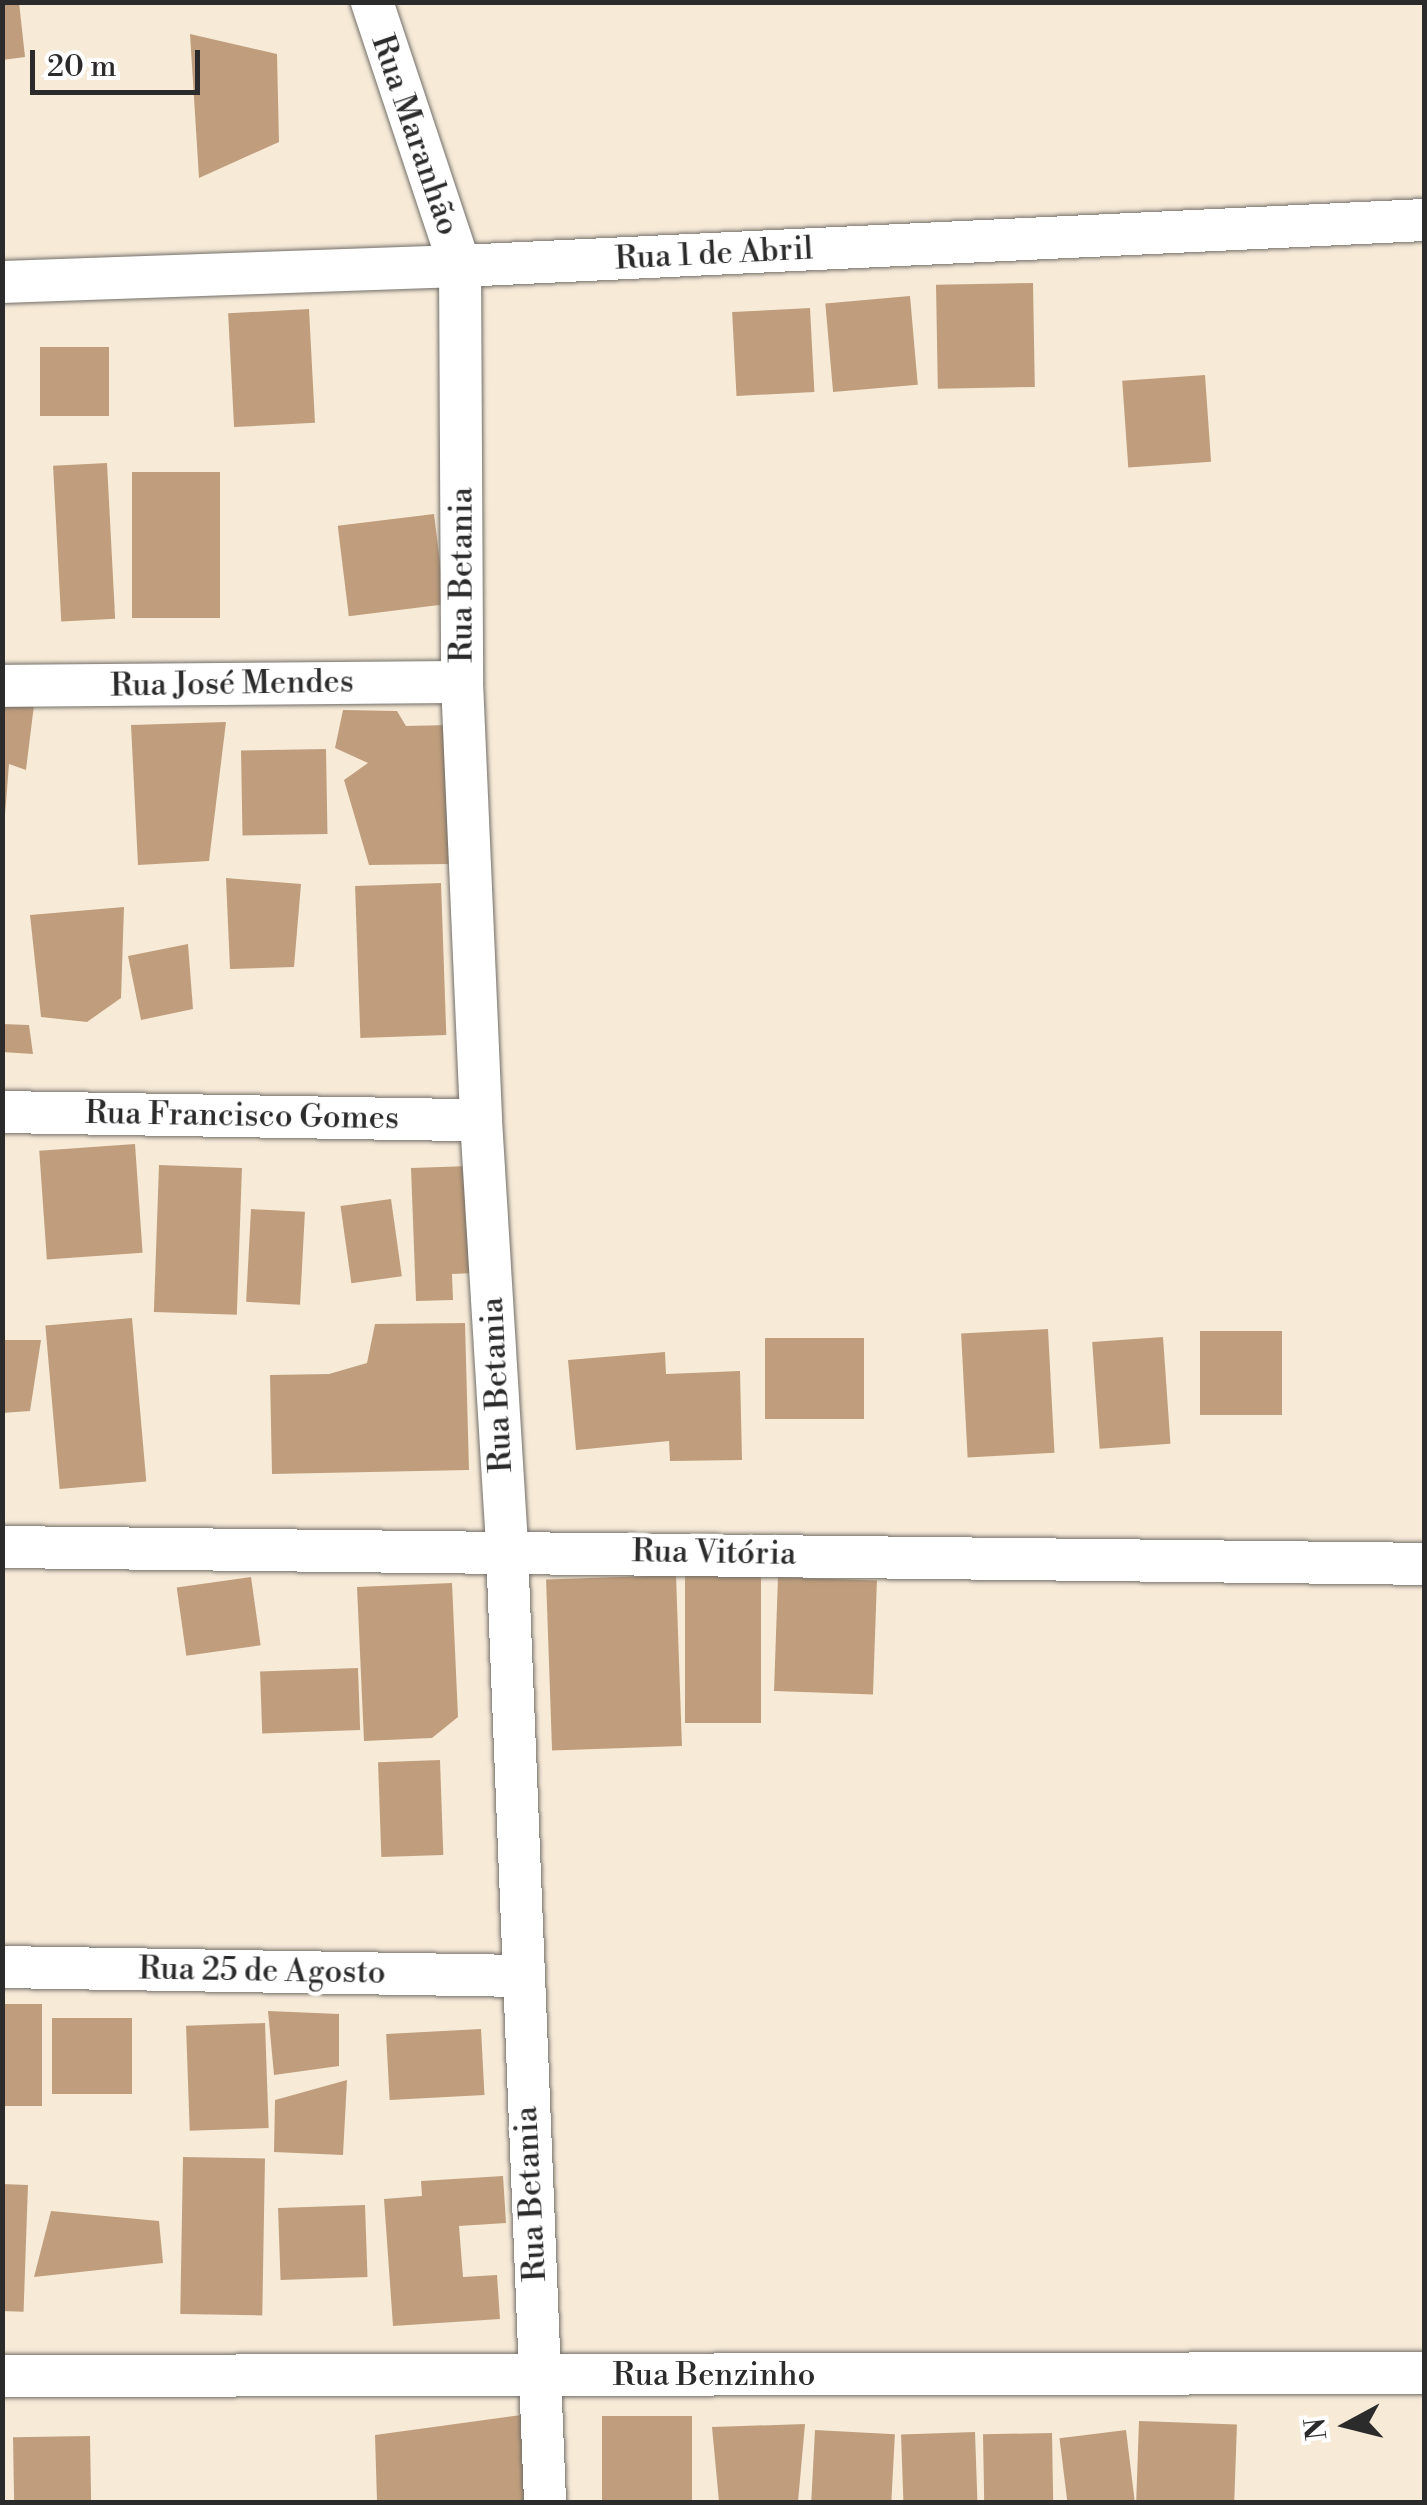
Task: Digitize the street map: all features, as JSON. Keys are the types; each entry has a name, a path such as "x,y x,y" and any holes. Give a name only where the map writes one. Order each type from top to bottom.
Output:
{"street":[{"name":"Rua Maranhão","path":"372,2 460,266"},
{"name":"Rua 1 de Abril","path":"2,282 460,266 1424,220"},
{"name":"Rua Betania","path":"460,266 462,682 481,1120 507,1550 521,1976 545,2502"},
{"name":"Rua José Mendes","path":"2,686 462,682"},
{"name":"Rua Francisco Gomes","path":"2,1112 481,1120"},
{"name":"Rua Vitória","path":"2,1547 507,1550 1424,1564"},
{"name":"Rua 25 de Agosto","path":"2,1967 521,1976"},
{"name":"Rua Benzinho","path":"2,2376 1424,2372"}],"building":[{"path":"2,2 19,2 25,57 2,60"},
{"path":"190,34 277,54 279,142 199,178"},
{"path":"1033,283 1035,387 938,389 936,285"},
{"path":"910,296 918,385 833,392 825,303"},
{"path":"810,308 814,392 737,396 732,312"},
{"path":"309,309 315,423 234,427 228,313"},
{"path":"40,347 109,347 109,416 40,416"},
{"path":"1205,375 1211,462 1128,468 1122,381"},
{"path":"107,463 115,619 61,622 53,466"},
{"path":"132,472 220,472 220,618 132,618"},
{"path":"434,514 445,604 349,616 338,526"},
{"path":"34,705 26,770 9,764 2,853 2,706"},
{"path":"343,710 397,711 406,726 448,725 449,864 369,865 344,780 368,763 335,748"},
{"path":"226,722 209,861 138,865 131,725"},
{"path":"326,749 327,834 242,835 241,750"},
{"path":"226,878 301,884 294,967 230,969"},
{"path":"441,883 446,1035 360,1038 355,886"},
{"path":"124,907 121,998 87,1022 41,1017 30,915"},
{"path":"188,944 193,1009 141,1020 128,956"},
{"path":"2,1024 29,1025 33,1054 2,1052"},
{"path":"135,1144 143,1253 47,1259 39,1151"},
{"path":"159,1165 242,1168 237,1315 154,1312"},
{"path":"471,1166 475,1273 452,1274 453,1300 416,1301 411,1168"},
{"path":"391,1199 402,1276 351,1283 340,1206"},
{"path":"251,1209 305,1212 300,1305 246,1302"},
{"path":"132,1318 146,1481 60,1489 45,1326"},
{"path":"465,1323 469,1470 272,1474 270,1375 329,1374 367,1363 375,1324"},
{"path":"1048,1329 1054,1453 968,1457 961,1334"},
{"path":"1200,1331 1282,1331 1282,1415 1200,1415"},
{"path":"1163,1337 1170,1444 1100,1449 1092,1342"},
{"path":"765,1338 864,1338 864,1419 765,1419"},
{"path":"2,1340 41,1340 30,1411 2,1413"},
{"path":"665,1352 666,1374 740,1371 742,1460 670,1461 669,1441 576,1450 568,1360"},
{"path":"685,1572 761,1572 761,1723 685,1723"},
{"path":"676,1575 682,1746 552,1750 546,1580"},
{"path":"251,1577 261,1645 186,1656 177,1587"},
{"path":"778,1577 877,1580 873,1694 774,1691"},
{"path":"452,1583 458,1717 432,1738 364,1741 357,1587"},
{"path":"358,1668 360,1730 262,1733 260,1671"},
{"path":"440,1760 443,1855 381,1857 378,1762"},
{"path":"2,2004 42,2004 42,2106 2,2106"},
{"path":"268,2011 339,2014 339,2066 274,2075"},
{"path":"52,2018 132,2018 132,2094 52,2094"},
{"path":"265,2023 269,2128 190,2131 186,2026"},
{"path":"481,2029 484,2095 390,2100 386,2034"},
{"path":"347,2080 343,2155 274,2152 275,2100"},
{"path":"183,2157 265,2158 262,2315 180,2314"},
{"path":"503,2176 506,2223 459,2226 463,2277 497,2275 500,2319 393,2326 384,2199 422,2196 421,2181"},
{"path":"2,2184 28,2185 24,2312 2,2311"},
{"path":"365,2205 368,2277 281,2280 278,2208"},
{"path":"51,2211 159,2221 163,2263 34,2277"},
{"path":"529,2414 539,2502 377,2502 375,2435"},
{"path":"602,2416 692,2416 692,2502 602,2502"},
{"path":"1139,2421 1237,2424 1234,2502 1136,2502"},
{"path":"805,2424 798,2502 719,2502 712,2427"},
{"path":"815,2430 895,2434 891,2502 811,2502"},
{"path":"1126,2430 1135,2502 1067,2502 1059,2438"},
{"path":"975,2432 977,2502 903,2502 901,2435"},
{"path":"1052,2433 1053,2502 984,2502 983,2434"},
{"path":"90,2436 91,2502 14,2502 13,2437"}]}
